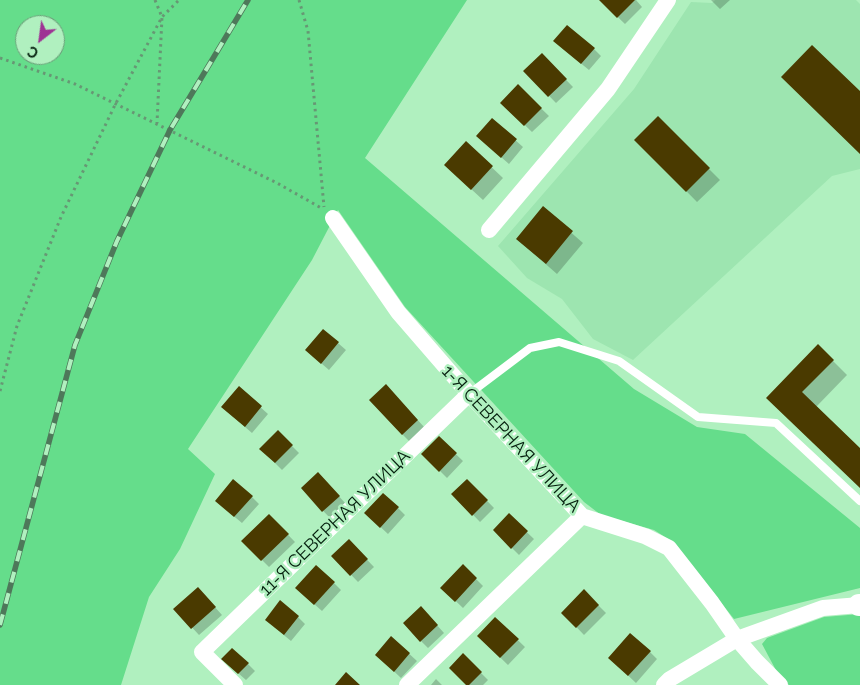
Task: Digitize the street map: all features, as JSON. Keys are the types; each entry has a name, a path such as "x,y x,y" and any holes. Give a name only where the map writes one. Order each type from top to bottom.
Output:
{"street":[{"path":"490,230 608,89 668,0"},
{"name":"1-Я СЕВЕРНАЯ УЛИЦА","path":"328,214 398,312 468,394 582,516 645,536 669,548 712,603 737,639 756,662 780,685"},
{"name":"11-Я СЕВЕРНАЯ УЛИЦА","path":"235,685 202,652 468,394"},
{"path":"407,685 582,516"},
{"path":"664,685 670,679 737,639 823,608 860,605"}],"lane":[{"path":"468,394 530,348 559,342 619,361 698,417 776,423 860,500"}],"path":[{"path":"155,0 162,17 157,123"},
{"path":"0,392 17,326 54,235 115,105 162,17 179,0"},
{"path":"299,0 308,31 328,214"},
{"path":"0,58 75,84 115,105 157,123 277,183 328,214"}],"shaded area":[{"path":"0,0 467,0 365,158 634,389 697,427 745,434 860,528 860,588 734,619 673,542 654,530 601,515 584,502 405,307 338,210 312,260 188,449 215,474 180,549 149,597 121,685 0,685"},
{"path":"715,0 856,0 860,4 860,169 832,176 633,360 593,339 562,299 527,278 498,246 634,89 691,2 712,3"},
{"path":"860,614 860,685 789,685 778,674 762,644 767,638 824,617"}],"building":[{"path":"599,0 635,0 617,18"},
{"path":"567,25 595,48 581,64 553,41"},
{"path":"812,45 860,91 860,154 781,77"},
{"path":"542,53 567,79 548,97 523,71"},
{"path":"518,84 542,108 524,126 500,103"},
{"path":"658,116 710,168 686,192 634,140"},
{"path":"492,118 517,139 501,158 476,136"},
{"path":"466,141 493,166 471,190 444,165"},
{"path":"543,206 573,231 546,264 516,239"},
{"path":"323,329 339,342 321,364 305,350"},
{"path":"818,344 834,360 802,392 860,448 860,488 766,398"},
{"path":"386,384 418,420 402,435 369,400"},
{"path":"239,386 262,406 245,427 221,407"},
{"path":"278,430 293,445 275,463 259,449"},
{"path":"439,436 457,453 439,472 421,454"},
{"path":"318,472 340,496 322,512 301,488"},
{"path":"233,479 253,496 234,517 215,501"},
{"path":"467,479 488,500 472,516 451,494"},
{"path":"383,493 399,507 380,528 364,513"},
{"path":"509,513 528,531 511,549 493,530"},
{"path":"269,514 289,534 261,561 241,541"},
{"path":"349,539 368,559 350,576 331,556"},
{"path":"463,564 477,578 455,602 440,588"},
{"path":"316,565 335,582 314,605 295,588"},
{"path":"198,587 216,607 191,629 173,609"},
{"path":"584,589 599,605 576,628 561,613"},
{"path":"280,600 299,616 284,635 265,620"},
{"path":"421,606 438,625 420,642 403,623"},
{"path":"495,617 519,639 500,658 477,636"},
{"path":"630,633 651,651 628,676 608,658"},
{"path":"391,636 410,653 394,672 375,655"},
{"path":"232,648 249,663 238,674 221,659"},
{"path":"463,653 482,672 469,685 466,685 449,668"},
{"path":"346,672 360,685 335,685"}],"railway":[{"path":"0,625 75,345 117,241 170,130 248,0"}]}
